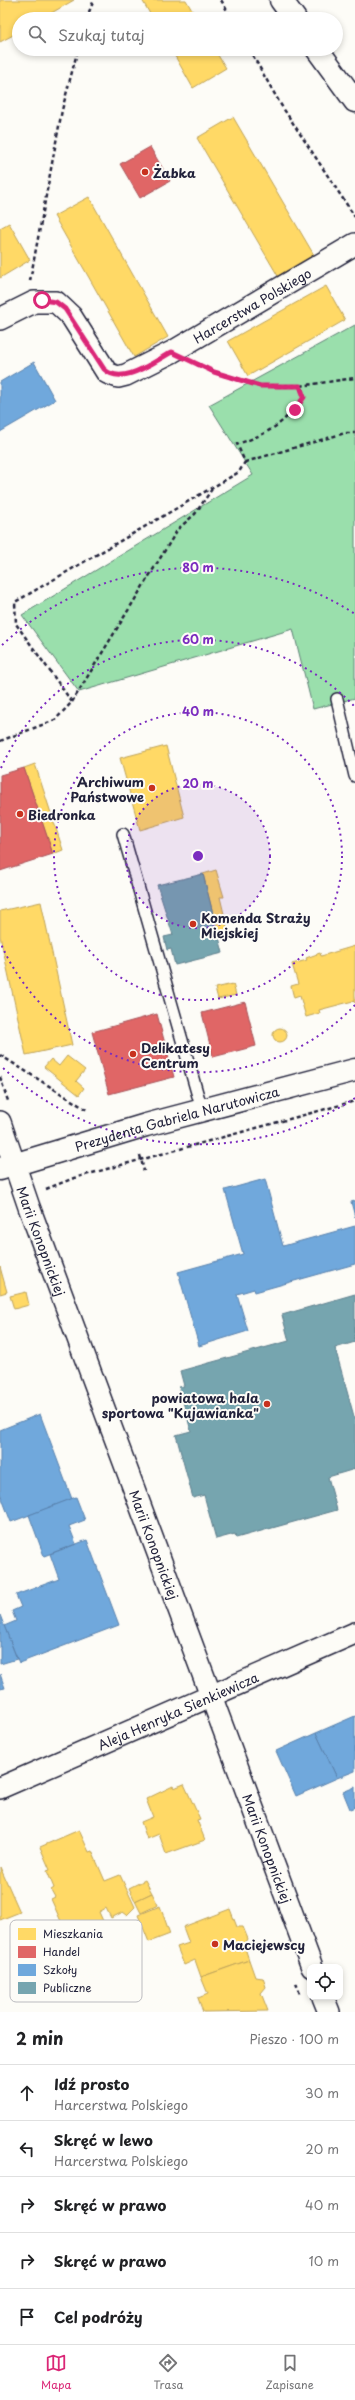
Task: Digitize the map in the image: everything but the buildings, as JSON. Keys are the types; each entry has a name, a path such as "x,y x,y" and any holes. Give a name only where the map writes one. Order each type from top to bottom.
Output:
{"street":[{"path":"281,0 290,12"},
{"path":"322,56 355,101"},
{"name":"Harcerstwa Polskiego","path":"0,319 26,305 42,300 62,306 71,316 104,369 113,375 126,375 172,352 355,244"},
{"name":"Prezydenta Gabriela Narutowicza","path":"7,1167 202,1110 355,1070"},
{"name":"Marii Konopnickiej","path":"0,1122 7,1167 25,1196 311,1964"},
{"name":"Aleja Henryka Sienkiewicza","path":"0,1788 355,1633"},
{"path":"325,2000 329,2012"}],"lane":[{"path":"337,699 355,776"},
{"path":"123,834 202,1110"}],"path":[{"path":"89,12 94,0"},
{"path":"221,0 228,12"},
{"path":"26,305 62,110 76,56"},
{"path":"253,56 281,105 355,217"},
{"path":"172,352 214,372 260,386 300,386 355,378"},
{"path":"246,462 237,444 261,436 279,426 304,397 300,386"},
{"path":"72,702 16,624 15,602 239,472 246,462 345,433 355,433"},
{"path":"0,741 55,720 72,702 178,529 195,514 213,487"},
{"path":"0,1055 87,1110"},
{"path":"25,1196 74,1178 355,1101"},
{"path":"140,1155 144,1171"}],"green space":[{"path":"355,325 355,698 313,709 293,629 79,692 22,615 253,475 209,405"}],"place":[{"name":"Żabka","path":"145,172"},
{"name":"Archiwum Państwowe","path":"152,788"},
{"name":"Biedronka","path":"20,814"},
{"name":"Komenda Straży Miejskiej","path":"193,924"},
{"name":"Delikatesy Centrum","path":"133,1054"},
{"name":"powiatowa hala sportowa \"Kujawianka\"","path":"267,1404"},
{"name":"Maciejewscy","path":"215,1944"}],"route":[{"path":"42,300 56,302 65,309 108,373 118,376 126,375 172,352 214,372 260,386 300,386 304,397 295,410"}]}
